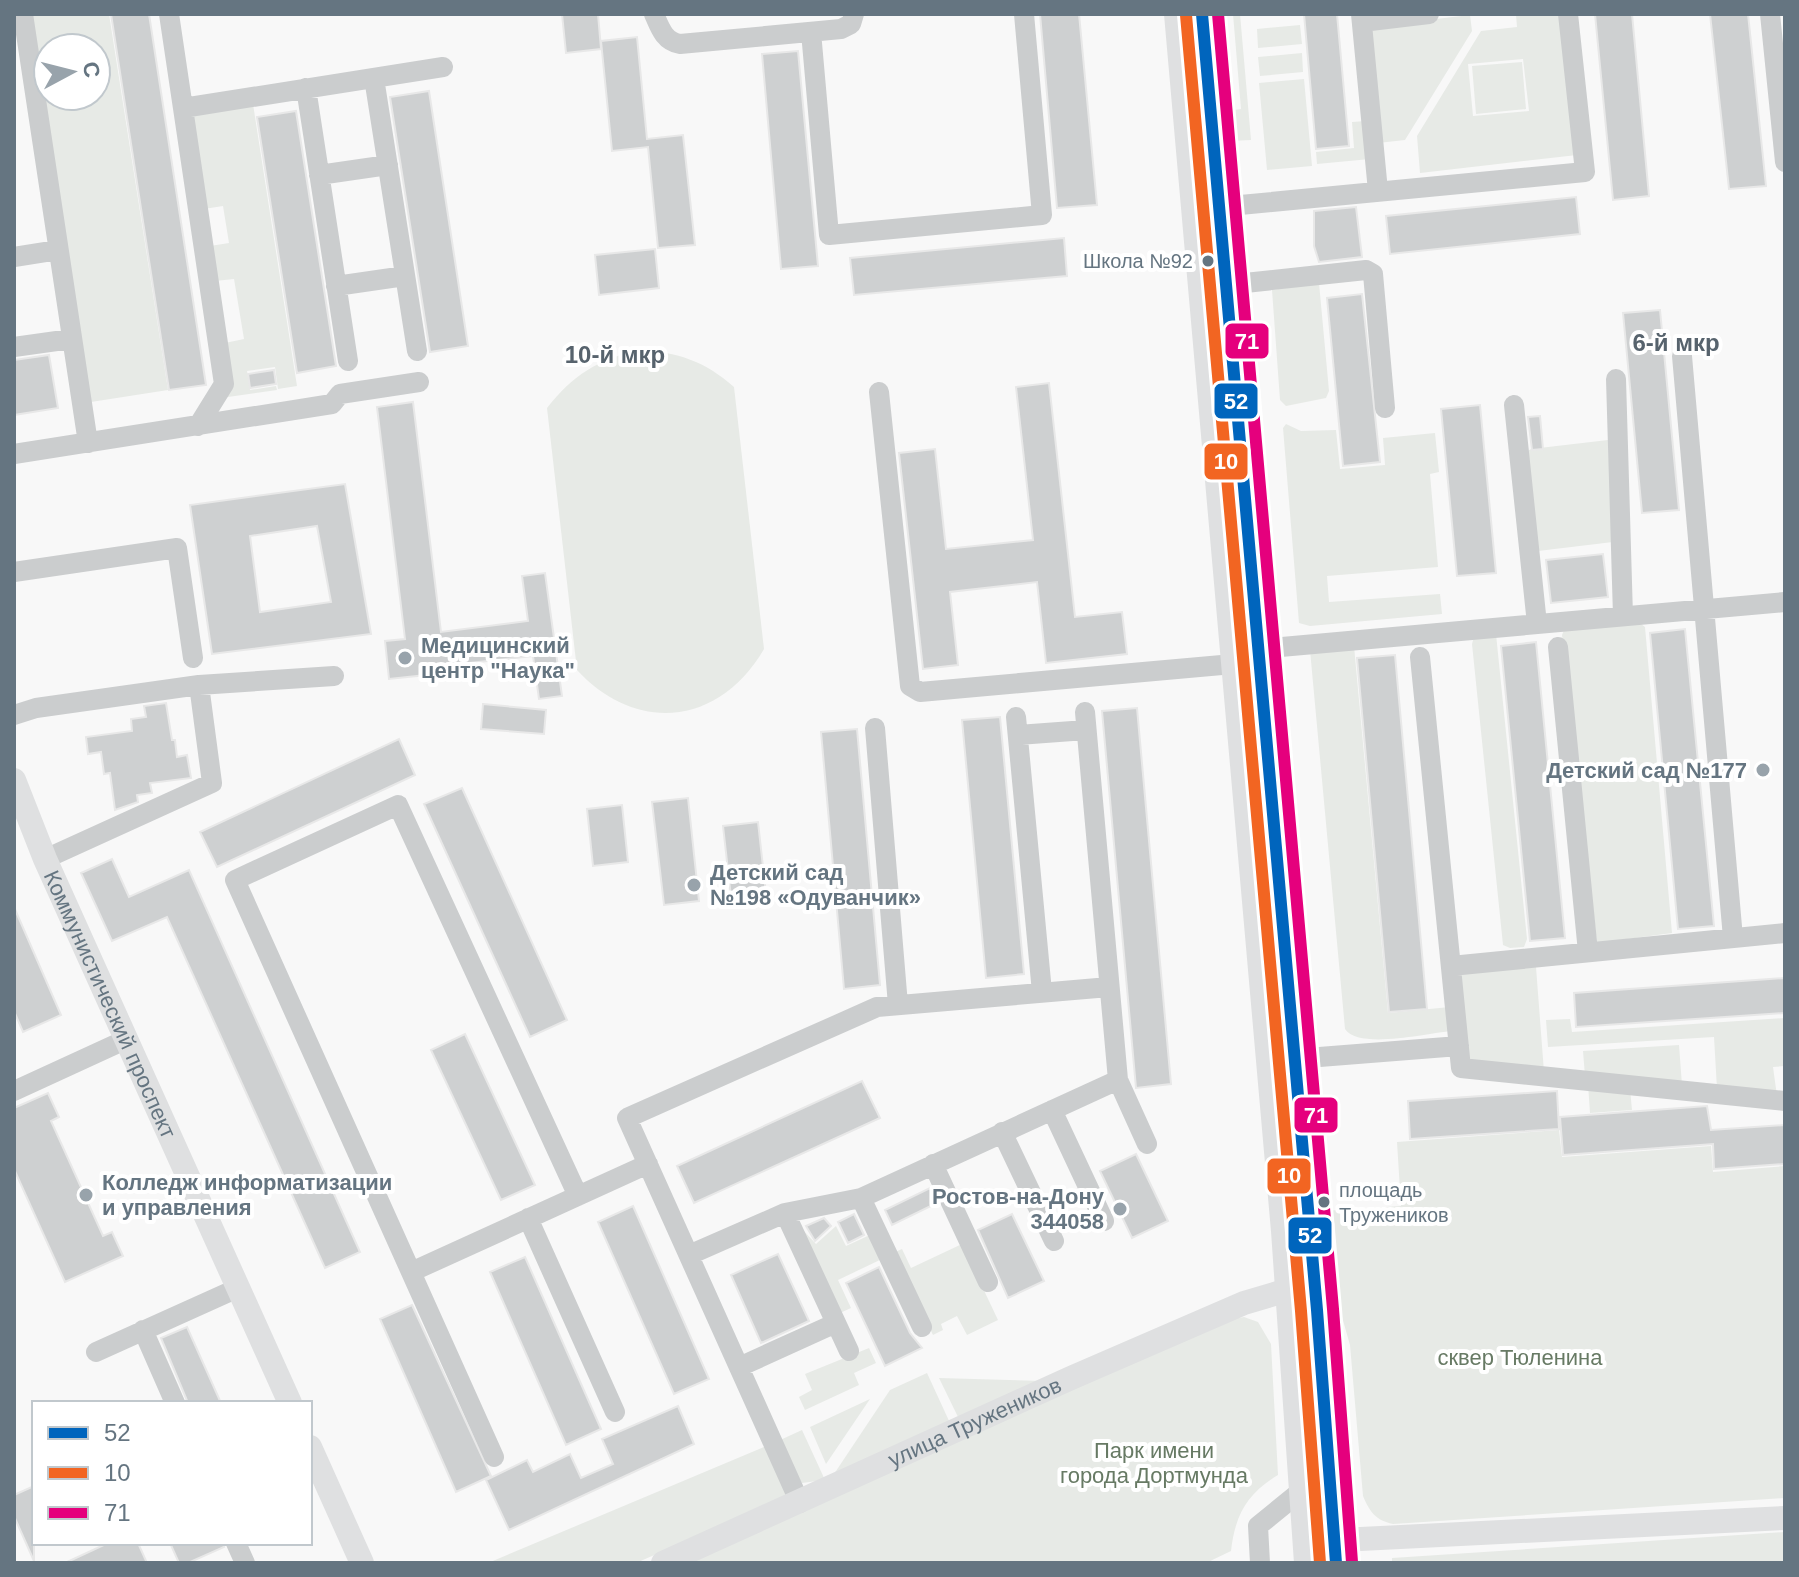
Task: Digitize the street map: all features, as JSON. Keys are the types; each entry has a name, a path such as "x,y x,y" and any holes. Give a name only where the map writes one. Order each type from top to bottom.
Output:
{"main road":[{"path":"1176,14 1288,1290 1305,1553 1785,1518"},
{"path":"1202,14 1317,1310 1335,1552"},
{"path":"1203,319 1229,317"},
{"name":"Коммунистический проспект","path":"14,780 45,859 125,1040 289,1401"},
{"path":"1288,1290 1317,1310"},
{"name":"улица Тружеников","path":"663,1563 1100,1365 1244,1303 1288,1290"},
{"path":"312,1451 362,1563"}],"lane":[{"path":"23,14 88,443"},
{"path":"169,14 224,384 198,426"},
{"path":"654,14 670,42 680,44 841,29 851,24 854,14"},
{"path":"811,32 829,235 1042,215 1024,14"},
{"path":"1378,191 1362,18 1429,14"},
{"path":"1219,207 1585,172 1568,14"},
{"path":"1770,14 1785,162"},
{"path":"183,108 443,67"},
{"path":"374,78 417,351"},
{"path":"306,88 348,361"},
{"path":"319,175 388,165"},
{"path":"14,257 58,250"},
{"path":"1226,285 1366,270 1373,274 1385,408"},
{"path":"336,286 405,276"},
{"path":"14,347 71,339"},
{"path":"1682,356 1733,938"},
{"path":"1616,379 1623,616"},
{"path":"14,454 332,404 340,394 419,382"},
{"path":"879,392 910,686 920,692 1233,664"},
{"path":"1514,405 1537,624"},
{"path":"14,572 177,548 193,658"},
{"path":"1258,649 1785,602"},
{"path":"1558,647 1588,952"},
{"path":"1420,657 1461,1068 1785,1101"},
{"path":"14,715 36,708 199,685 334,676"},
{"path":"45,859 212,783 199,685"},
{"path":"1042,992 1017,726 1086,721 1118,1080 1147,1144"},
{"path":"875,728 898,1005"},
{"path":"494,1457 235,880 398,805 578,1196"},
{"path":"1451,966 1785,933"},
{"path":"800,1503 627,1118 877,1007 1109,987"},
{"path":"14,1091 125,1040"},
{"path":"1294,1059 1459,1046"},
{"path":"689,1255 785,1213 861,1198 1118,1080"},
{"path":"1052,1110 1104,1221"},
{"path":"1002,1132 1054,1241"},
{"path":"411,1272 648,1164"},
{"path":"933,1164 988,1282"},
{"path":"861,1198 922,1327"},
{"path":"785,1213 849,1351"},
{"path":"528,1218 615,1412"},
{"path":"96,1352 238,1288"},
{"path":"739,1367 836,1323"},
{"path":"143,1330 174,1401"},
{"path":"1260,1563 1258,1526 1301,1491"}],"green space":[{"path":"31,14 109,14 112,32 34,32"},
{"path":"1233,14 1240,14 1251,140 1230,141 1227,111 1241,109"},
{"path":"1561,14 1577,155 1420,173 1417,136 1481,31 1517,27 1516,15","holes":["1523,59 1529,111 1473,116 1468,64"]},
{"path":"1470,15 1472,31 1405,140 1378,143 1367,27"},
{"path":"1300,25 1302,44 1258,48 1257,29"},
{"path":"112,33 168,390 91,402 46,112 112,112"},
{"path":"1302,53 1303,72 1260,76 1258,57"},
{"path":"1522,62 1526,109 1476,114 1472,66"},
{"path":"1304,79 1312,166 1267,170 1259,83"},
{"path":"253,104 297,386 278,389 275,367 247,371 250,390 276,386 277,390 221,398 225,343 244,339 234,279 215,281 210,246 229,243 223,206 204,209 189,114"},
{"path":"1366,121 1370,159 1317,164 1316,152 1354,148 1352,122"},
{"path":"1319,283 1329,391 1326,398 1286,406 1280,400 1272,290"},
{"path":"639,351 666,353 690,360 713,371 734,387 764,649 746,674 725,693 701,706 676,712 651,712 625,705 600,691 577,670 547,408 587,370 611,358"},
{"path":"1286,424 1301,431 1336,430 1340,469 1385,465 1383,438 1435,433 1439,472 1430,474 1438,567 1327,576 1329,602 1440,594 1442,614 1310,626 1299,623 1283,428"},
{"path":"1608,440 1613,542 1538,551 1526,452"},
{"path":"1641,624 1645,627 1672,933 1597,943 1562,635 1564,630"},
{"path":"1496,634 1527,939 1524,947 1510,948 1503,945 1472,644 1474,636"},
{"path":"1354,646 1388,1013 1450,1007 1452,1031 1378,1039 1353,1035 1345,1029 1310,650"},
{"path":"1536,967 1544,1072 1468,1064 1457,973"},
{"path":"1785,1018 1785,1066 1773,1067 1777,1096 1717,1089 1714,1037 1548,1047 1546,1020 1570,1019 1572,1032"},
{"path":"1679,1045 1682,1085 1585,1076 1583,1051"},
{"path":"1588,1084 1630,1089 1632,1110 1590,1113"},
{"name":"сквер Тюленина","path":"1559,1130 1562,1157 1711,1146 1713,1172 1785,1166 1785,1498 1393,1524 1377,1518 1368,1507 1363,1496 1350,1345 1325,1257 1321,1211 1401,1206 1397,1142"},
{"path":"836,1226 846,1246 872,1234 884,1258 838,1280 851,1308 840,1313 802,1229 816,1244"},
{"path":"962,1244 998,1320 967,1335 957,1316 941,1324 943,1330 933,1335 893,1253 902,1249 911,1268"},
{"name":"Парк имени города Дортмунда","path":"1244,1317 1258,1322 1271,1344 1278,1475 1258,1490 1244,1507 1231,1551 1206,1563 687,1563 1226,1320"},
{"path":"869,1348 876,1363 854,1373 859,1385 805,1410 799,1397 812,1390 805,1374"},
{"path":"927,1373 950,1423 832,1477 890,1390"},
{"path":"939,1378 1044,1381 959,1419"},
{"path":"870,1399 826,1464 810,1427"},
{"path":"802,1430 825,1480 802,1483 778,1441"},
{"path":"771,1444 790,1483 785,1498 636,1563 488,1563"},
{"path":"1785,1532 1785,1563 1392,1563 1392,1558"}],"building":[{"path":"111,14 149,14 206,385 169,390"},
{"path":"562,14 598,14 601,49 566,53"},
{"path":"1040,14 1079,14 1097,205 1057,208"},
{"path":"1304,14 1337,14 1349,146 1316,149"},
{"path":"1595,14 1632,14 1649,196 1613,200"},
{"path":"1710,14 1748,14 1766,186 1729,189"},
{"path":"637,37 647,139 683,135 695,245 658,248 648,147 612,151 601,41"},
{"path":"798,51 818,266 781,269 762,54"},
{"path":"429,91 468,346 430,352 390,97"},
{"path":"296,111 336,366 297,373 257,117"},
{"path":"1576,197 1580,234 1390,254 1386,216"},
{"path":"1356,207 1362,257 1319,262 1314,246 1314,211"},
{"path":"1064,238 1067,276 854,295 850,258"},
{"path":"655,249 659,288 599,295 595,255"},
{"path":"1362,294 1380,462 1343,466 1327,298"},
{"path":"1660,310 1679,510 1642,513 1623,313"},
{"path":"49,355 58,408 14,415 14,360"},
{"path":"274,370 276,384 250,388 248,374"},
{"path":"1049,383 1075,617 1122,612 1127,654 1046,663 1037,582 950,592 958,665 923,669 899,453 935,449 946,549 1033,540 1016,387"},
{"path":"413,402 441,632 528,621 522,576 545,573 562,696 539,699 533,656 425,668 426,675 389,679 385,641 405,639 377,407"},
{"path":"1480,405 1496,573 1457,576 1441,409"},
{"path":"1540,416 1543,449 1532,450 1528,417"},
{"path":"345,484 371,634 212,654 190,505","holes":["317,526 331,602 260,612 250,536"]},
{"path":"1603,554 1608,597 1551,603 1546,560"},
{"path":"1685,629 1714,926 1678,929 1650,633"},
{"path":"1536,642 1565,938 1530,941 1501,646"},
{"path":"1395,655 1427,1009 1389,1012 1357,658"},
{"path":"166,703 177,757 187,755 191,778 150,783 152,793 137,795 138,802 115,810 110,773 104,774 101,752 88,754 86,737 132,731 131,719 146,717 144,706"},
{"path":"483,704 546,710 544,734 481,729"},
{"path":"1137,708 1171,1084 1136,1088 1102,711"},
{"path":"1000,717 1024,974 986,978 962,720"},
{"path":"857,729 880,985 844,989 821,732"},
{"path":"399,739 415,775 217,867 200,832"},
{"path":"462,788 567,1020 530,1037 424,804"},
{"path":"688,798 699,901 664,905 652,802"},
{"path":"622,805 628,862 593,866 587,809"},
{"path":"758,822 766,894 731,897 723,826"},
{"path":"112,859 129,897 189,870 360,1252 325,1268 167,917 112,941 81,873"},
{"path":"14,907 61,1015 23,1032 14,1011"},
{"path":"1785,978 1785,1013 1576,1027 1574,993"},
{"path":"465,1034 535,1185 501,1200 431,1050"},
{"path":"862,1081 880,1118 694,1203 677,1166"},
{"path":"1557,1091 1559,1129 1410,1139 1408,1101"},
{"path":"48,1093 59,1117 51,1121 103,1236 112,1232 123,1256 65,1282 14,1169 14,1108"},
{"path":"1707,1106 1711,1130 1785,1125 1785,1164 1714,1169 1713,1144 1563,1155 1560,1117"},
{"path":"1136,1154 1168,1221 1132,1238 1100,1171"},
{"path":"930,1188 937,1203 892,1225 885,1210"},
{"path":"633,1206 709,1379 674,1394 598,1222"},
{"path":"854,1214 864,1235 848,1243 838,1222"},
{"path":"1012,1214 1044,1281 1008,1298 978,1230"},
{"path":"824,1218 831,1226 815,1241 806,1226"},
{"path":"778,1254 809,1321 761,1343 731,1275"},
{"path":"525,1257 601,1429 566,1445 490,1272"},
{"path":"879,1267 910,1333 922,1348 885,1366 846,1283"},
{"path":"412,1305 491,1476 456,1492 380,1319"},
{"path":"187,1327 220,1401 187,1401 161,1338"},
{"path":"678,1406 694,1444 509,1530 486,1480 527,1460 533,1472 570,1454 581,1478 613,1464 602,1439"},
{"path":"32,1487 34,1561 14,1516 14,1495"},
{"path":"104,1545 139,1545 147,1563 65,1563"},
{"path":"171,1545 224,1545 188,1563 179,1563"}],"transit line":[{"name":"52","path":"1202,14 1317,1310 1336,1563"},
{"name":"71","path":"1218,14 1333,1309 1352,1562"},
{"name":"10","path":"1186,15 1301,1311 1320,1563"}],"place":[{"name":"Школа №92","path":"1208,261"},
{"name":"Медицинский центр \"Наука\"","path":"405,658"},
{"name":"Детский сад №177","path":"1763,770"},
{"name":"Детский сад №198 «Одуванчик»","path":"694,885"},
{"name":"Колледж информатизации и управления","path":"86,1195"},
{"name":"площадь Тружеников","path":"1324,1202"},
{"name":"Ростов-на-Дону 344058","path":"1120,1209"}],"district":[{"name":"6-й мкр","path":"1676,342"},
{"name":"10-й мкр","path":"615,354"}]}
